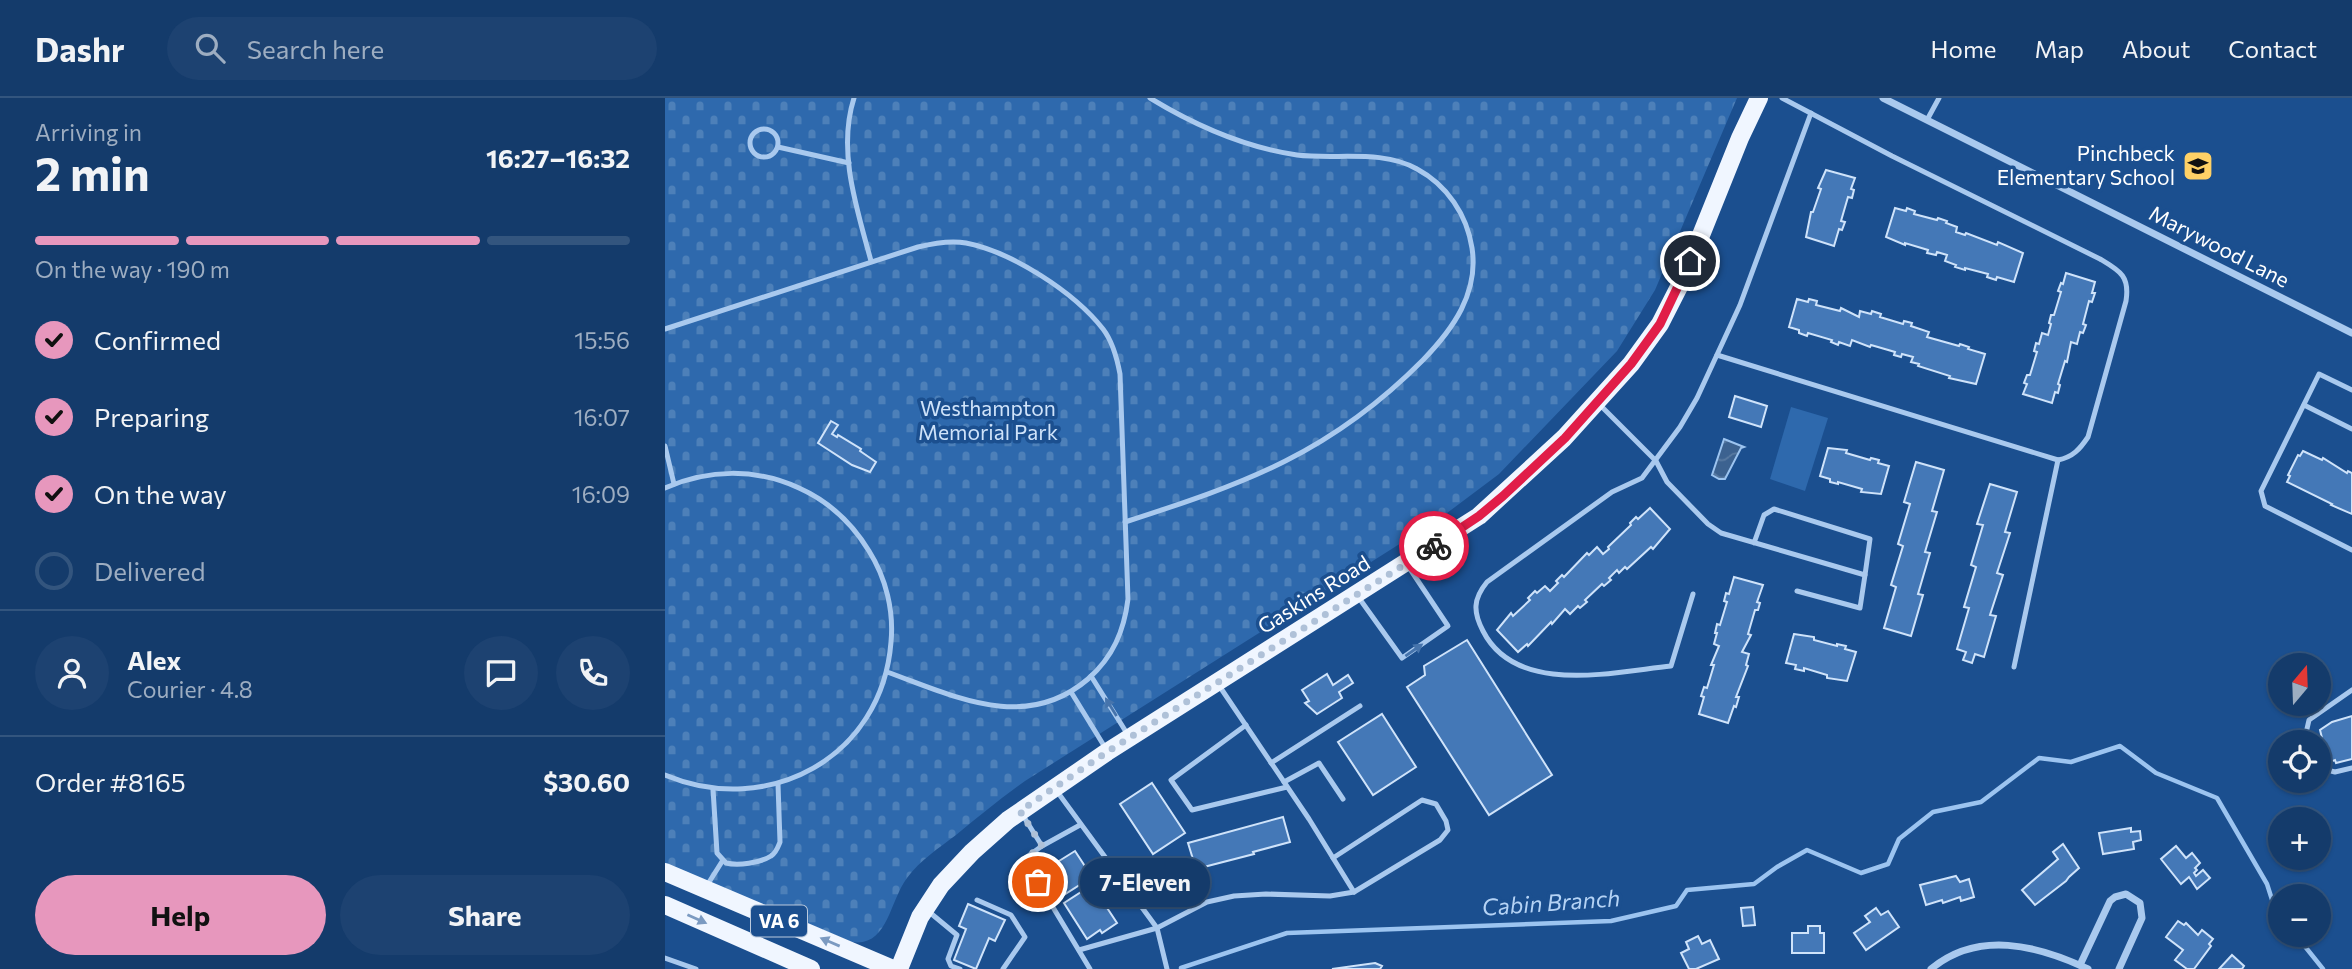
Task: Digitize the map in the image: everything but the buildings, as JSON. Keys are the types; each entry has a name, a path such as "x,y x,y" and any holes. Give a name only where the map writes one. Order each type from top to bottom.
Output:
{"main road":[{"name":"Gaskins Road","path":"899,969 925,909 941,885 972,852 1020,811 1107,752 1406,564 1487,509 1565,438 1631,364 1660,324 1685,275 1740,138 1759,98"},
{"name":"VA 6","path":"665,872 893,969"},
{"name":"VA 6","path":"665,905 811,969"}],"street":[{"name":"Marywood Lane","path":"1883,98 2352,332"},
{"path":"1931,969 1959,951 1989,943 2024,947 2064,958 2084,967 2110,901 2126,894 2140,903 2143,914 2119,969"}],"lane":[{"path":"854,98 848,124 849,163 871,261"},
{"path":"1125,522 1257,476 1293,458 1358,418 1411,371 1457,321 1469,293 1474,260 1469,231 1452,198 1428,175 1414,167 1397,161 1299,155 1261,147 1205,129 1150,98"},
{"path":"1717,355 2058,460 2067,458 2080,449 2088,437 2126,301 2128,289 2122,274 2100,259 1782,98"},
{"path":"1927,120 1939,98"},
{"path":"1693,594 1671,666 1577,676 1546,674 1512,662 1488,642 1475,615 1479,591 1487,582 1612,492 1642,478 1681,427 1740,305 1811,113"},
{"path":"768,129 775,134 778,146 773,155 764,158 751,150 750,141 755,132 768,129"},
{"path":"778,146 849,163"},
{"path":"665,329 871,261 934,243 951,242 973,245 1017,263 1042,277 1092,317 1104,331 1116,353 1120,374 1128,599 1125,620 1108,657 1091,676 1071,692 1045,703 1022,708 969,701 887,672"},
{"path":"2352,390 2319,374 2261,491 2265,506 2352,550"},
{"path":"1597,401 1656,461 1667,482 1721,533 1865,575"},
{"path":"2304,405 2352,429"},
{"path":"665,446 674,484"},
{"path":"2014,667 2058,460"},
{"path":"665,488 711,474 750,474 788,483 823,501 838,513 864,542 882,576 891,614 892,633 887,672 869,715 847,742 820,765 778,784 745,790 713,789 665,775"},
{"path":"1754,542 1764,514 1774,509 1870,539 1860,608 1797,591"},
{"path":"1357,595 1402,658 1448,626 1406,564"},
{"path":"1091,676 1130,738"},
{"path":"1217,683 1286,784 1354,892"},
{"path":"2307,730 2309,720 2352,690"},
{"path":"1071,692 1107,752"},
{"path":"1271,763 1360,706"},
{"path":"1245,724 1171,780 1192,810 1286,784 1319,764 1343,800"},
{"path":"2331,771 2352,768"},
{"path":"713,789 717,853 723,860 740,864 774,854 780,842 778,784"},
{"path":"1054,787 1157,928 1167,969"},
{"path":"1079,950 1157,928 1207,902 1234,896 1330,896 1354,892 1440,840 1448,830 1446,821 1436,804 1422,800 1333,858"},
{"path":"1020,811 1042,846"},
{"path":"1080,825 1024,859 1090,969"},
{"path":"705,889 723,860"},
{"path":"977,900 1011,915 1025,937 1003,969"},
{"path":"925,909 957,935 948,959 951,966 960,969"},
{"path":"665,958 696,969"}],"green space":[{"name":"Westhampton Memorial Park","path":"665,98 1737,98 1655,290 1617,351 1499,474 1439,519 1016,787 918,866 907,878 886,921 873,937 864,942 852,942 665,864"},
{"path":"1791,407 1828,418 1805,491 1770,479"}],"water":[{"path":"1724,439 1744,447 1725,479 1719,479 1712,475"}],"waterway":[{"name":"Cabin Branch","path":"1181,968 1287,933 1611,921 1676,906 1687,890 1754,884 1807,850 1861,873 1888,864 1899,839 1933,812 1981,802 2039,758 2071,762 2120,746 2156,773 2217,798 2268,887"},
{"name":"Cabin Branch","path":"2305,947 2323,969"}],"way so far":[{"path":"1038,882 1024,859 1042,846 1020,811 1107,752 1434,546"}],"place":[{"name":"Pinchbeck Elementary School","path":"2198,166"},
{"name":"7-Eleven","path":"1038,882"}],"route":[{"path":"1434,546 1479,516 1565,438 1631,364 1660,324 1690,261"}]}
